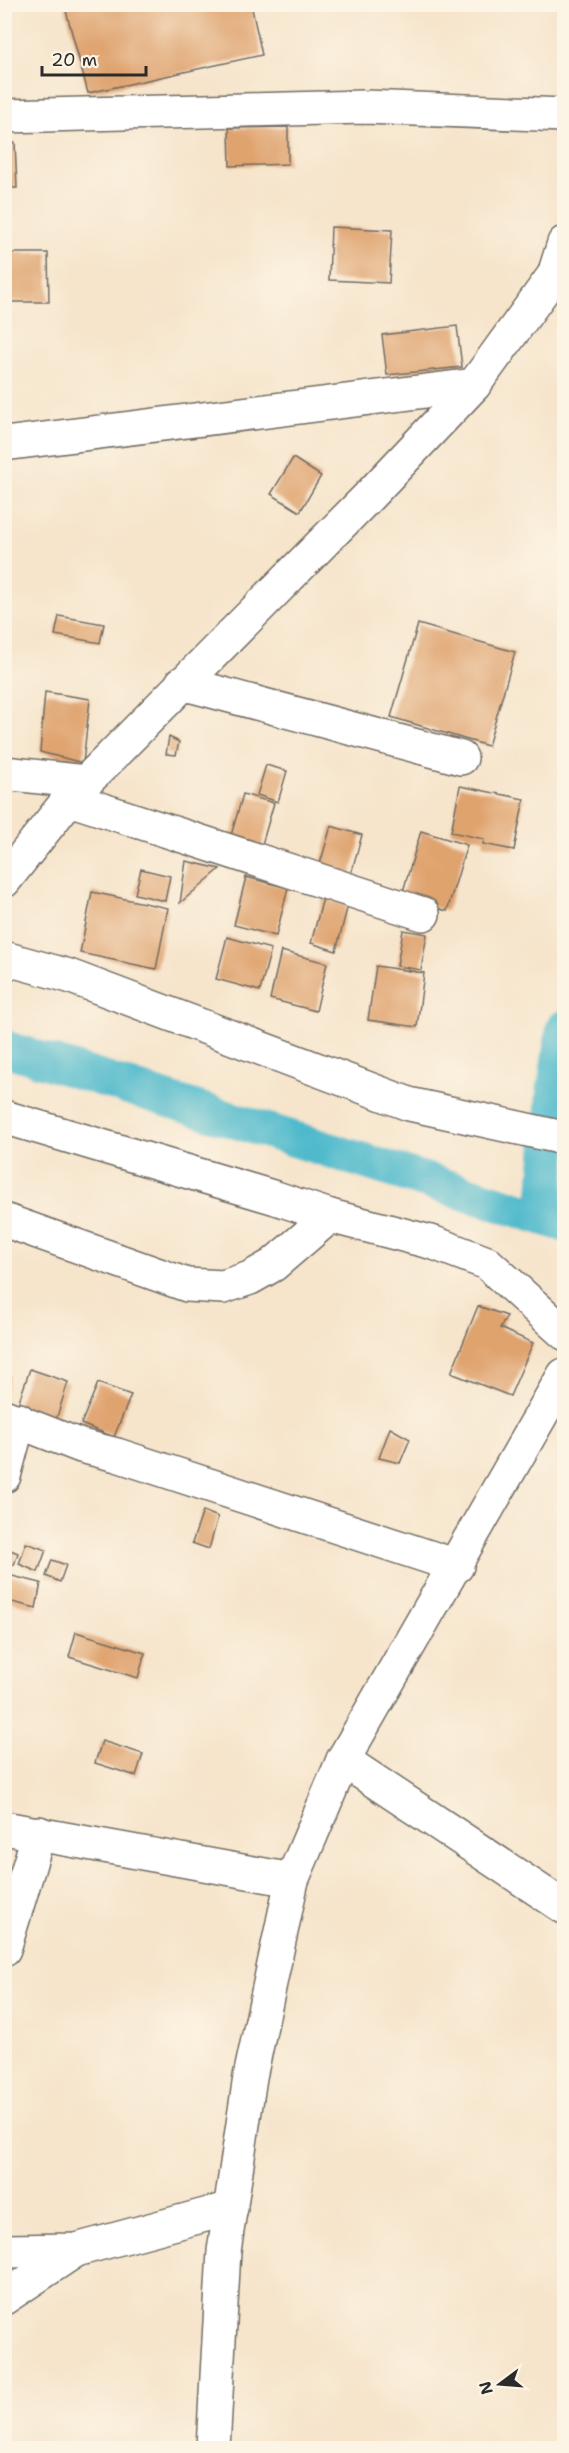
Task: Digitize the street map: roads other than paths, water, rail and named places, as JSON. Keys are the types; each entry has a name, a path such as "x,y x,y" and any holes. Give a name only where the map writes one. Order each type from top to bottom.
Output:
{"street":[{"path":"4,116 365,107 564,115"},
{"path":"4,881 77,791 368,498 474,386 554,274 564,243"},
{"path":"4,444 474,386"},
{"path":"182,683 462,758"},
{"path":"4,773 77,791 423,914"},
{"path":"4,958 69,976 409,1104 564,1138"},
{"path":"4,1117 330,1216 434,1243 487,1263 564,1333"},
{"path":"4,1220 187,1285 223,1287 250,1278 273,1265 330,1216"},
{"path":"213,2448 224,2251 250,2077 292,1880 343,1760 564,1375"},
{"path":"4,1476 12,1418 81,1446 117,1455 456,1566"},
{"path":"343,1760 564,1907"},
{"path":"4,1828 292,1880"},
{"path":"4,1949 39,1833"},
{"path":"4,2251 76,2250 231,2208"},
{"path":"4,2298 76,2250"}],"waterway":[{"path":"544,1217 554,1094 564,1028"},
{"path":"4,1048 564,1224"}]}
